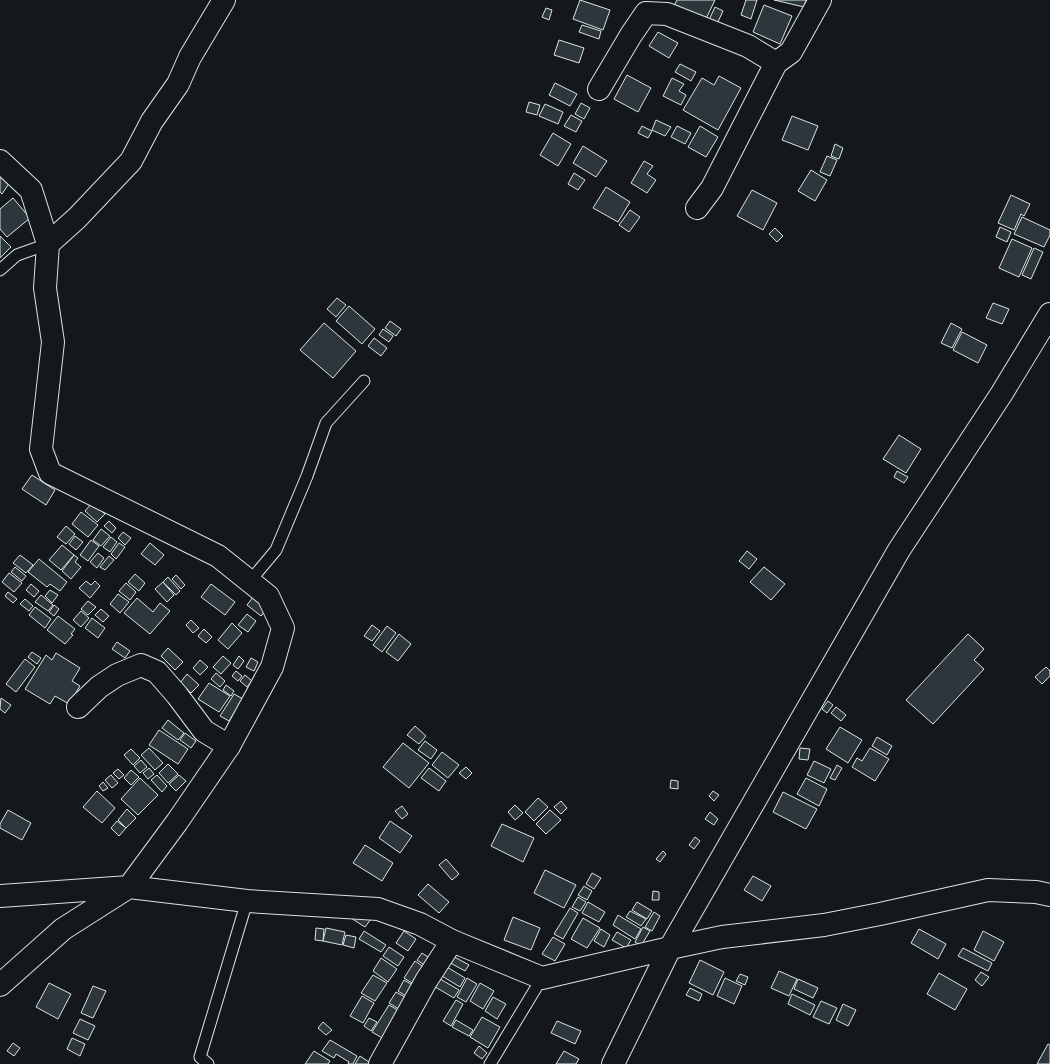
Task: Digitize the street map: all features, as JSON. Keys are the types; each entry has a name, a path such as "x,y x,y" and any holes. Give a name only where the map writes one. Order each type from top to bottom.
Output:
{"street":[{"path":"48,244 77,218 131,161 152,121 178,84 190,57 224,0"},
{"path":"697,208 712,188 776,63 791,52 820,0"},
{"path":"599,89 646,13 667,14 748,46 776,63"},
{"path":"0,161 31,190 48,244 45,288 53,342 41,449 50,472 218,556 268,596 283,628 272,667 229,746 177,822 129,888 63,930 0,985"},
{"path":"613,1064 670,948 899,550 1002,393 1050,314"},
{"path":"78,707 99,687 118,675 141,666 156,672 177,695 204,731 229,746"},
{"path":"0,896 129,888 247,901 378,909 420,924 452,941 542,978 722,937 838,922 988,890 1036,892 1050,895"},
{"path":"380,1064 426,981 452,941"}],"lane":[{"path":"0,270 17,255 48,244"},
{"path":"250,581 276,550 307,476 326,423 364,381"},
{"path":"208,1064 200,1057 247,901"},
{"path":"490,1064 542,978"}],"building":[{"path":"580,0 610,10 603,30 573,19"},
{"path":"677,0 715,0 705,21 674,6"},
{"path":"746,0 757,0 751,19 741,15"},
{"path":"774,0 806,0 804,7"},
{"path":"764,5 792,16 780,44 753,32"},
{"path":"715,7 723,11 716,26 708,22"},
{"path":"546,8 552,10 549,20 542,17"},
{"path":"582,25 601,31 599,39 579,32"},
{"path":"658,32 678,43 669,58 649,46"},
{"path":"559,40 584,48 579,63 554,55"},
{"path":"680,64 696,72 691,81 675,72"},
{"path":"627,75 651,88 638,112 614,99"},
{"path":"719,76 741,88 718,130 683,110 702,78 714,85"},
{"path":"672,78 684,84 679,91 686,95 681,105 663,96"},
{"path":"555,83 577,94 570,106 549,95"},
{"path":"529,102 540,105 537,115 526,112"},
{"path":"581,103 590,108 584,119 575,114"},
{"path":"545,104 563,112 558,124 539,116"},
{"path":"571,115 582,121 576,132 564,126"},
{"path":"792,116 818,126 808,150 782,140"},
{"path":"656,120 671,127 665,136 652,130"},
{"path":"642,126 652,131 648,138 638,133"},
{"path":"677,126 691,133 685,144 671,137"},
{"path":"700,126 718,137 706,157 688,147"},
{"path":"553,133 571,144 558,166 540,155"},
{"path":"835,144 843,148 839,159 831,156"},
{"path":"583,146 607,161 596,177 573,163"},
{"path":"827,156 837,160 830,176 820,172"},
{"path":"644,161 653,166 647,174 656,180 647,193 631,183"},
{"path":"811,170 827,180 815,201 798,191"},
{"path":"574,173 585,180 578,190 568,184"},
{"path":"0,176 10,182 2,194 0,192"},
{"path":"606,187 630,202 618,222 593,208"},
{"path":"752,190 777,203 763,230 737,216"},
{"path":"1011,195 1030,204 1024,216 1021,214 1014,230 998,223"},
{"path":"13,198 30,218 7,237 0,229 0,209"},
{"path":"630,210 640,217 629,232 619,225"},
{"path":"1022,217 1050,230 1050,235 1044,247 1014,234"},
{"path":"1000,227 1011,232 1007,242 996,237"},
{"path":"775,228 783,236 777,242 769,234"},
{"path":"0,236 11,247 0,258"},
{"path":"1012,239 1032,248 1019,277 999,268"},
{"path":"1034,248 1043,252 1031,279 1022,275"},
{"path":"337,298 346,305 336,317 327,309"},
{"path":"993,303 1009,309 1002,324 986,318"},
{"path":"349,306 375,329 362,344 336,321"},
{"path":"390,321 401,329 396,336 385,328"},
{"path":"324,323 356,351 333,378 300,350"},
{"path":"951,323 962,329 952,348 941,343"},
{"path":"383,329 393,336 389,342 379,335"},
{"path":"962,332 987,345 978,363 953,350"},
{"path":"374,338 387,348 381,356 368,346"},
{"path":"899,435 921,449 906,473 883,459"},
{"path":"897,471 908,477 904,483 894,477"},
{"path":"32,475 55,490 46,505 22,489"},
{"path":"92,503 105,514 97,522 85,511"},
{"path":"81,512 98,525 88,537 72,524"},
{"path":"109,521 116,528 112,533 104,526"},
{"path":"66,526 75,534 66,544 57,537"},
{"path":"101,529 110,536 101,546 93,540"},
{"path":"123,532 131,538 125,545 118,538"},
{"path":"75,536 83,542 76,550 69,544"},
{"path":"111,537 117,542 110,552 103,547"},
{"path":"91,540 99,546 88,561 80,555"},
{"path":"119,543 125,547 116,559 111,554"},
{"path":"150,543 164,555 155,565 141,554"},
{"path":"62,545 74,555 61,570 49,560"},
{"path":"747,551 757,559 749,569 739,561"},
{"path":"98,553 104,558 97,568 90,562"},
{"path":"20,555 33,565 26,573 13,563"},
{"path":"74,555 78,558 75,562 81,567 71,579 62,571"},
{"path":"109,556 114,560 105,570 100,567"},
{"path":"39,559 67,582 60,591 50,584 47,587 28,572"},
{"path":"15,567 26,576 22,581 11,572"},
{"path":"764,567 785,584 771,600 750,582"},
{"path":"9,573 22,583 14,592 2,582"},
{"path":"135,574 145,583 139,591 128,582"},
{"path":"176,575 185,585 181,589 172,579"},
{"path":"168,577 180,591 176,595 163,582"},
{"path":"86,581 91,585 95,581 100,586 90,598 79,588"},
{"path":"163,582 174,595 167,602 155,589"},
{"path":"126,583 136,592 130,600 119,591"},
{"path":"31,584 39,591 34,597 26,590"},
{"path":"211,584 235,602 225,615 201,597"},
{"path":"50,590 58,595 52,603 45,596"},
{"path":"8,592 17,599 13,603 5,596"},
{"path":"257,592 271,604 261,616 247,605"},
{"path":"118,594 129,602 120,613 110,604"},
{"path":"41,595 53,605 48,611 35,602"},
{"path":"137,598 153,612 160,603 170,611 150,634 124,613"},
{"path":"25,599 33,606 29,611 20,604"},
{"path":"88,601 96,607 88,615 81,609"},
{"path":"54,605 59,609 54,616 49,612"},
{"path":"35,607 51,619 45,628 29,615"},
{"path":"101,609 109,616 103,622 95,615"},
{"path":"81,611 89,618 81,627 73,620"},
{"path":"247,614 256,621 248,632 238,625"},
{"path":"58,616 75,629 71,634 73,635 65,644 47,630"},
{"path":"92,618 105,628 98,638 85,628"},
{"path":"191,620 199,628 193,633 186,625"},
{"path":"232,623 242,633 228,649 218,640"},
{"path":"372,625 380,631 372,641 364,636"},
{"path":"387,626 396,633 382,652 373,645"},
{"path":"204,629 212,637 206,643 198,636"},
{"path":"399,634 411,644 398,661 386,652"},
{"path":"968,634 984,649 974,660 984,669 933,724 906,700"},
{"path":"117,642 130,651 125,658 112,649"},
{"path":"168,648 183,662 175,670 161,656"},
{"path":"32,652 41,658 37,664 28,657"},
{"path":"56,653 80,668 72,681 80,686 69,704 55,696 50,704 25,689 46,655 52,660"},
{"path":"223,656 231,663 221,674 213,667"},
{"path":"239,656 244,661 238,669 233,665"},
{"path":"251,658 258,662 254,671 246,667"},
{"path":"25,659 35,667 16,692 6,684"},
{"path":"200,660 208,667 200,675 193,668"},
{"path":"1046,667 1050,671 1050,676 1042,684 1035,677"},
{"path":"236,671 242,676 238,681 232,676"},
{"path":"216,673 225,681 220,687 211,679"},
{"path":"187,674 199,685 191,693 180,683"},
{"path":"245,675 252,681 247,687 240,681"},
{"path":"209,683 230,696 219,712 198,699"},
{"path":"226,685 234,691 231,696 223,690"},
{"path":"234,694 243,699 229,721 220,716"},
{"path":"1,698 11,705 5,713 0,709"},
{"path":"828,701 833,705 827,713 822,709"},
{"path":"836,707 846,715 841,721 831,713"},
{"path":"168,720 184,733 178,740 162,728"},
{"path":"415,726 426,736 419,744 407,735"},
{"path":"840,727 862,740 848,763 826,749"},
{"path":"159,730 188,749 178,764 149,745"},
{"path":"185,733 196,741 191,748 180,740"},
{"path":"877,737 892,746 887,755 872,746"},
{"path":"425,741 437,750 431,759 418,750"},
{"path":"403,743 429,763 409,788 383,767"},
{"path":"149,748 163,763 155,770 141,755"},
{"path":"800,748 810,749 808,760 799,759"},
{"path":"870,748 889,759 875,781 852,767 857,758 862,761"},
{"path":"131,749 140,758 133,765 124,755"},
{"path":"442,752 459,765 448,778 432,765"},
{"path":"141,760 147,767 140,773 134,766"},
{"path":"814,761 831,769 824,783 807,775"},
{"path":"168,764 178,774 168,783 159,773"},
{"path":"837,765 842,768 835,780 830,778"},
{"path":"466,767 472,773 466,779 459,773"},
{"path":"149,768 154,774 148,779 143,773"},
{"path":"429,768 446,781 439,791 421,778"},
{"path":"118,769 124,775 119,779 113,773"},
{"path":"131,770 139,777 131,785 124,778"},
{"path":"111,775 118,783 112,788 105,780"},
{"path":"157,775 167,786 162,792 151,780"},
{"path":"179,775 186,781 176,791 169,784"},
{"path":"140,778 158,795 138,815 121,799"},
{"path":"806,778 827,789 819,806 797,794"},
{"path":"671,780 678,781 678,789 670,788"},
{"path":"103,782 108,788 103,791 99,786"},
{"path":"97,791 115,808 102,823 83,807"},
{"path":"713,791 719,795 714,801 709,796"},
{"path":"783,792 817,809 806,829 773,812"},
{"path":"538,798 548,807 534,821 525,812"},
{"path":"561,801 567,808 561,814 554,807"},
{"path":"515,805 523,813 515,820 508,812"},
{"path":"402,806 408,814 402,819 395,811"},
{"path":"127,809 136,818 126,828 118,820"},
{"path":"8,810 31,823 22,840 0,828 0,824"},
{"path":"550,810 561,820 546,834 536,824"},
{"path":"710,812 718,819 714,825 705,819"},
{"path":"117,821 126,828 119,836 111,828"},
{"path":"390,821 412,836 400,853 379,838"},
{"path":"502,824 534,838 523,862 491,846"},
{"path":"695,837 700,841 694,849 689,845"},
{"path":"365,845 393,863 382,881 353,863"},
{"path":"663,851 666,854 660,862 656,859"},
{"path":"446,859 459,874 452,880 439,865"},
{"path":"545,870 576,885 564,908 534,893"},
{"path":"592,873 601,878 594,889 586,884"},
{"path":"753,876 771,886 762,901 744,890"},
{"path":"428,884 449,902 439,913 418,895"},
{"path":"584,886 592,891 587,900 578,895"},
{"path":"653,891 659,892 659,900 652,900"},
{"path":"578,897 586,902 580,911 572,907"},
{"path":"588,902 605,912 599,922 582,913"},
{"path":"637,902 652,911 647,919 632,910"},
{"path":"570,908 578,913 563,939 554,934"},
{"path":"630,911 646,919 641,926 626,917"},
{"path":"654,912 660,916 652,931 645,927"},
{"path":"618,915 641,929 635,939 613,925"},
{"path":"513,917 540,928 531,950 504,940"},
{"path":"351,918 371,919 365,927"},
{"path":"583,918 600,928 587,948 571,939"},
{"path":"643,927 650,931 641,946 635,942"},
{"path":"316,928 324,929 323,941 315,940"},
{"path":"326,928 345,932 342,945 323,941"},
{"path":"601,929 610,935 604,947 594,941"},
{"path":"919,929 946,944 938,959 911,943"},
{"path":"364,931 386,945 381,952 359,939"},
{"path":"404,931 416,939 408,951 396,943"},
{"path":"983,931 1004,942 994,961 974,950"},
{"path":"617,932 631,940 626,948 612,940"},
{"path":"346,935 356,937 354,948 343,945"},
{"path":"553,937 565,944 555,961 542,954"},
{"path":"389,947 404,957 398,966 383,956"},
{"path":"963,948 992,963 988,971 958,956"},
{"path":"422,953 434,961 429,968 417,960"},
{"path":"449,954 469,965 465,971 445,960"},
{"path":"381,958 397,969 388,982 373,971"},
{"path":"700,960 724,972 713,995 689,983"},
{"path":"415,961 428,970 417,986 404,978"},
{"path":"442,964 465,978 460,987 437,973"},
{"path":"779,971 797,979 789,996 771,988"},
{"path":"981,972 989,977 982,986 975,980"},
{"path":"939,973 967,989 955,1010 927,994"},
{"path":"740,974 748,977 745,985 736,981"},
{"path":"373,975 387,983 375,1001 361,993"},
{"path":"435,976 459,990 454,998 430,984"},
{"path":"467,978 477,984 466,1002 457,997"},
{"path":"725,978 742,986 734,1004 717,996"},
{"path":"798,979 818,988 813,998 794,989"},
{"path":"404,980 416,987 409,998 398,991"},
{"path":"49,983 71,994 58,1019 36,1007"},
{"path":"480,983 494,991 483,1009 470,1001"},
{"path":"93,986 106,991 93,1018 81,1013"},
{"path":"690,988 702,994 699,1001 686,995"},
{"path":"396,992 410,1000 402,1011 389,1003"},
{"path":"792,994 815,1005 810,1015 788,1004"},
{"path":"362,996 374,1003 363,1023 350,1016"},
{"path":"493,997 506,1004 497,1019 485,1011"},
{"path":"456,1000 463,1004 451,1026 443,1021"},
{"path":"821,1001 837,1008 829,1024 813,1017"},
{"path":"843,1004 856,1010 848,1026 836,1020"},
{"path":"389,1005 401,1012 384,1039 372,1032"},
{"path":"482,1017 500,1027 488,1048 470,1037"},
{"path":"369,1018 377,1022 371,1031 364,1026"},
{"path":"80,1019 95,1026 88,1040 73,1033"},
{"path":"456,1020 473,1030 469,1036 452,1027"},
{"path":"557,1021 581,1031 575,1044 551,1033"},
{"path":"323,1022 332,1030 326,1035 318,1028"},
{"path":"72,1038 85,1044 80,1056 67,1049"},
{"path":"330,1040 357,1056 353,1064 348,1064 349,1062 336,1054 334,1058 322,1051"},
{"path":"13,1043 20,1048 14,1056 7,1051"},
{"path":"1048,1044 1050,1045 1050,1064 1037,1064"},
{"path":"479,1046 487,1053 482,1059 474,1053"},
{"path":"314,1051 330,1061 328,1064 305,1064"},
{"path":"564,1051 579,1059 576,1064 556,1064"},
{"path":"360,1056 372,1064 355,1064"}]}
